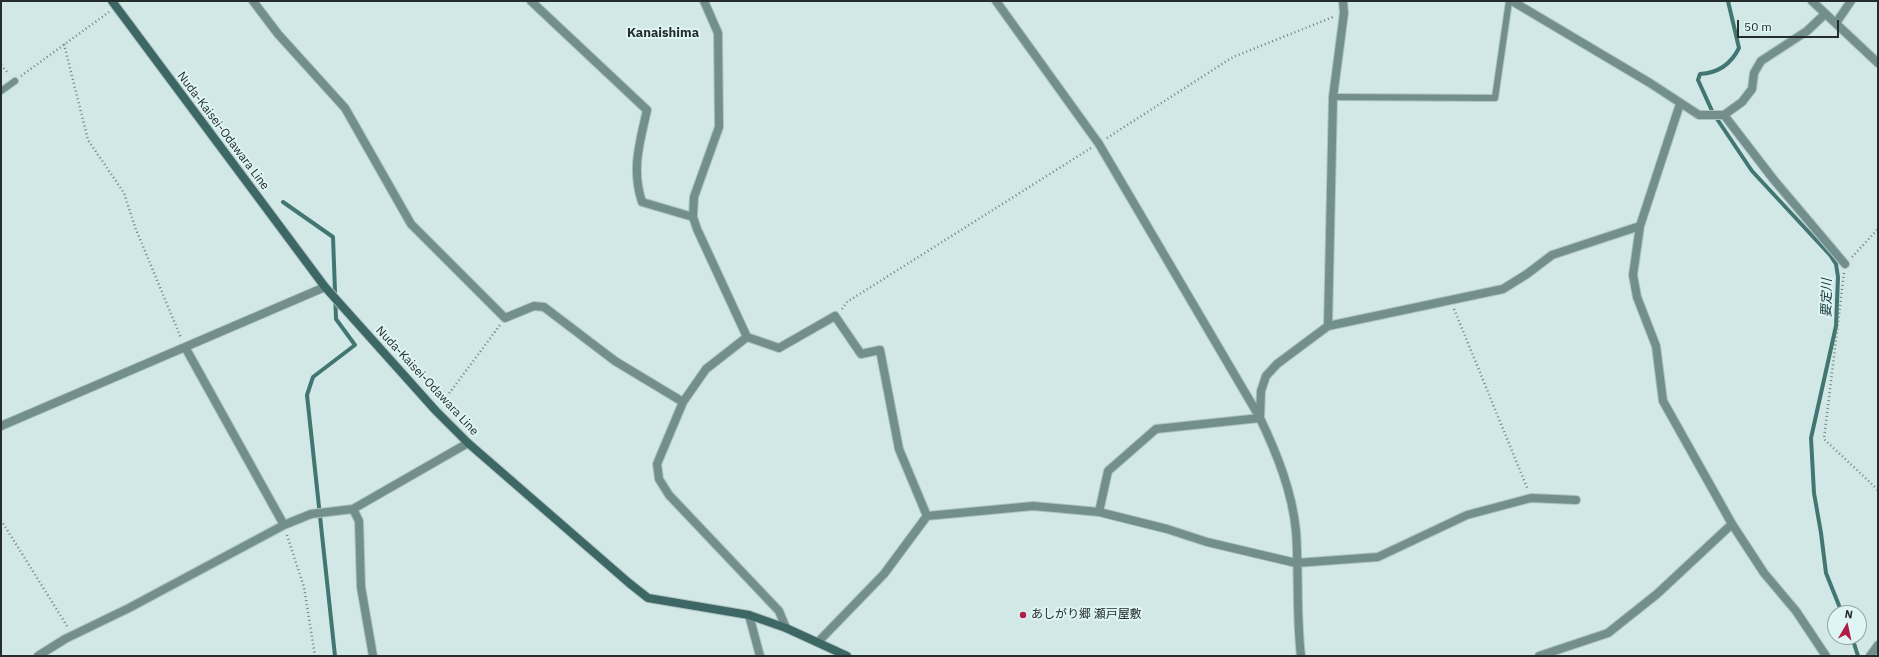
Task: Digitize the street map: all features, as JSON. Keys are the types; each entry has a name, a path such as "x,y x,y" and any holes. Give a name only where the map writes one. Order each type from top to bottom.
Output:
{"main road":[{"name":"Nuda-Kaisei-Odawara Line","path":"114,4 326,289 436,411 468,443 629,584 648,598 750,615 786,628 847,656"}],"street":[{"path":"253,1 278,34 345,108 411,224 505,318 534,306 544,307 615,361 683,402"},
{"path":"531,1 647,110 637,158 637,185 642,202 693,217"},
{"path":"704,1 718,33 719,127 694,197 693,217 747,337 780,348 835,316 861,354 880,350 899,449 927,516"},
{"path":"996,1 1099,144 1260,418 1275,450 1290,496 1296,531 1297,625 1301,656"},
{"path":"1328,326 1332,97 1344,13 1343,1"},
{"path":"1512,1 1650,83 1699,115 1724,115 1742,102 1752,90 1754,73 1761,61 1807,31 1825,14"},
{"path":"1812,1 1878,63"},
{"path":"1836,23 1851,1"},
{"path":"1680,104 1640,226 1633,275 1637,297 1656,346 1664,401 1732,524 1764,573 1796,611 1826,656"},
{"path":"1724,115 1774,180 1845,264"},
{"path":"1260,418 1261,391 1266,376 1277,364 1328,326 1503,289 1527,274 1552,255 1640,226"},
{"path":"1,426 185,347 326,289"},
{"path":"747,337 706,369 683,402 658,464 659,479 669,495 779,610 786,628"},
{"path":"185,347 284,525"},
{"path":"1099,512 1108,471 1156,429 1260,418"},
{"path":"38,656 73,635 129,608 284,525 311,514 353,508 468,443"},
{"path":"818,642 884,574 927,516 1033,506 1099,512 1167,529 1207,542 1296,563 1378,557 1467,515 1531,498 1576,500"},
{"path":"353,508 359,521 361,587 373,656"},
{"path":"1539,656 1608,633 1657,594 1732,524"},
{"path":"750,615 760,656"},
{"path":"1870,656 1878,646"}],"lane":[{"path":"1332,97 1495,98 1509,1"},
{"path":"1,91 15,81"}],"path":[{"path":"15,81 114,4"},
{"path":"835,316 847,302 1099,144 1233,57 1344,13"},
{"path":"64,44 88,140 124,192 135,226 185,347"},
{"path":"1878,229 1845,264 1824,439 1878,490"},
{"path":"1450,300 1531,498"},
{"path":"436,411 505,318"},
{"path":"1,520 73,635"},
{"path":"284,525 304,587 315,656"}],"waterway":[{"name":"要定川","path":"1728,1 1739,48 1732,59 1723,67 1713,72 1700,74 1698,80 1713,113 1752,171 1830,255 1836,264 1838,277 1836,326 1811,438 1814,493 1826,573 1839,605"},
{"path":"283,202 333,237 336,319 355,345 313,377 307,395 335,656"},
{"name":"要定川","path":"1855,645 1858,656"}],"place":[{"name":"あしがり郷 瀬戸屋敷","path":"1023,615"}],"district":[{"name":"Kanaishima","path":"663,33"}]}
